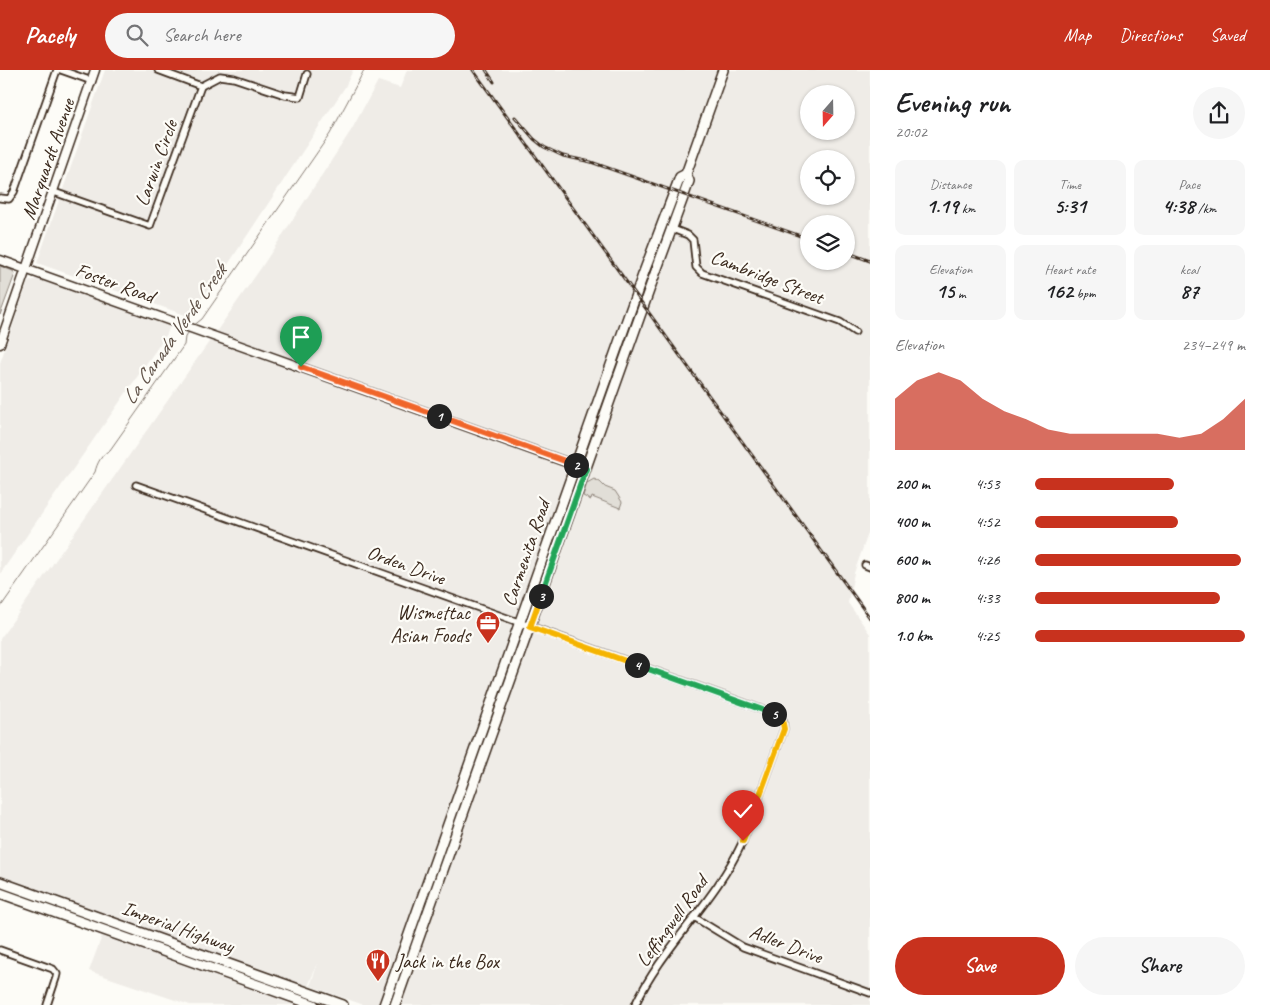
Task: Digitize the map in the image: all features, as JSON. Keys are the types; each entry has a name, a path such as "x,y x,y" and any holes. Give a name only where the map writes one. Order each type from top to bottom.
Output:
{"main road":[{"name":"Carmenita Road","path":"384,1005 662,225 680,177 686,174 723,70"},
{"name":"Carmenita Road","path":"395,1005 690,181 686,174"},
{"path":"475,750 485,754"},
{"name":"Imperial Highway","path":"0,882 343,1005"},
{"name":"Imperial Highway","path":"0,893 314,1005"}],"street":[{"path":"0,198 9,200 14,192 57,70"},
{"path":"61,70 92,81"},
{"name":"Marquardt Avenue","path":"0,344 95,70"},
{"path":"158,70 201,86 220,76 234,78 300,98 307,74"},
{"name":"Larwin Circle","path":"54,192 150,226 201,86"},
{"name":"Cambridge Street","path":"662,225 688,235 693,240 696,267 702,273 840,322 855,332"},
{"name":"Foster Road","path":"0,260 586,469"},
{"name":"Orden Drive","path":"136,485 779,716"},
{"name":"Leffingwell Road","path":"635,1005 653,974 721,881 743,841 784,729 784,721 779,716"},
{"name":"Adler Drive","path":"694,917 743,947 870,993"},
{"path":"0,950 53,970 57,974 47,1005"}],"shaded area":[{"path":"105,70 353,70 345,87 229,263 188,316 37,263"},
{"path":"407,70 870,70 870,528 854,573 848,603 870,634 870,1005 364,1005 310,986 318,963 308,986 0,876 0,639 261,268 352,129 378,81 400,88","holes":["399,946 420,952 413,972 392,964"]},
{"path":"0,266 13,271 15,274 0,315"},
{"path":"37,279 170,325 167,334 0,574 0,363 28,282"},
{"path":"594,479 615,491 622,502 620,508 592,497 591,500 583,496 587,483"},
{"path":"102,936 295,1005 190,1005 89,971"}],"waterway":[{"name":"La Canada Verde Creek","path":"193,326 202,319 330,134 364,70"},
{"name":"La Canada Verde Creek","path":"0,608 95,472 100,459 110,450 184,345 185,337 189,332"}],"railway":[{"path":"473,70 870,618"},
{"path":"486,70 494,82"},
{"path":"515,117 534,139 544,147 563,156 591,162 800,236"},
{"path":"855,255 870,261"}],"place":[{"name":"Wismettac Asian Foods","path":"488,644"},
{"name":"Jack in the Box","path":"378,982"}],"route":[{"path":"301,367 586,469 530,627 744,703 779,716 784,721 784,729 743,841"}]}
